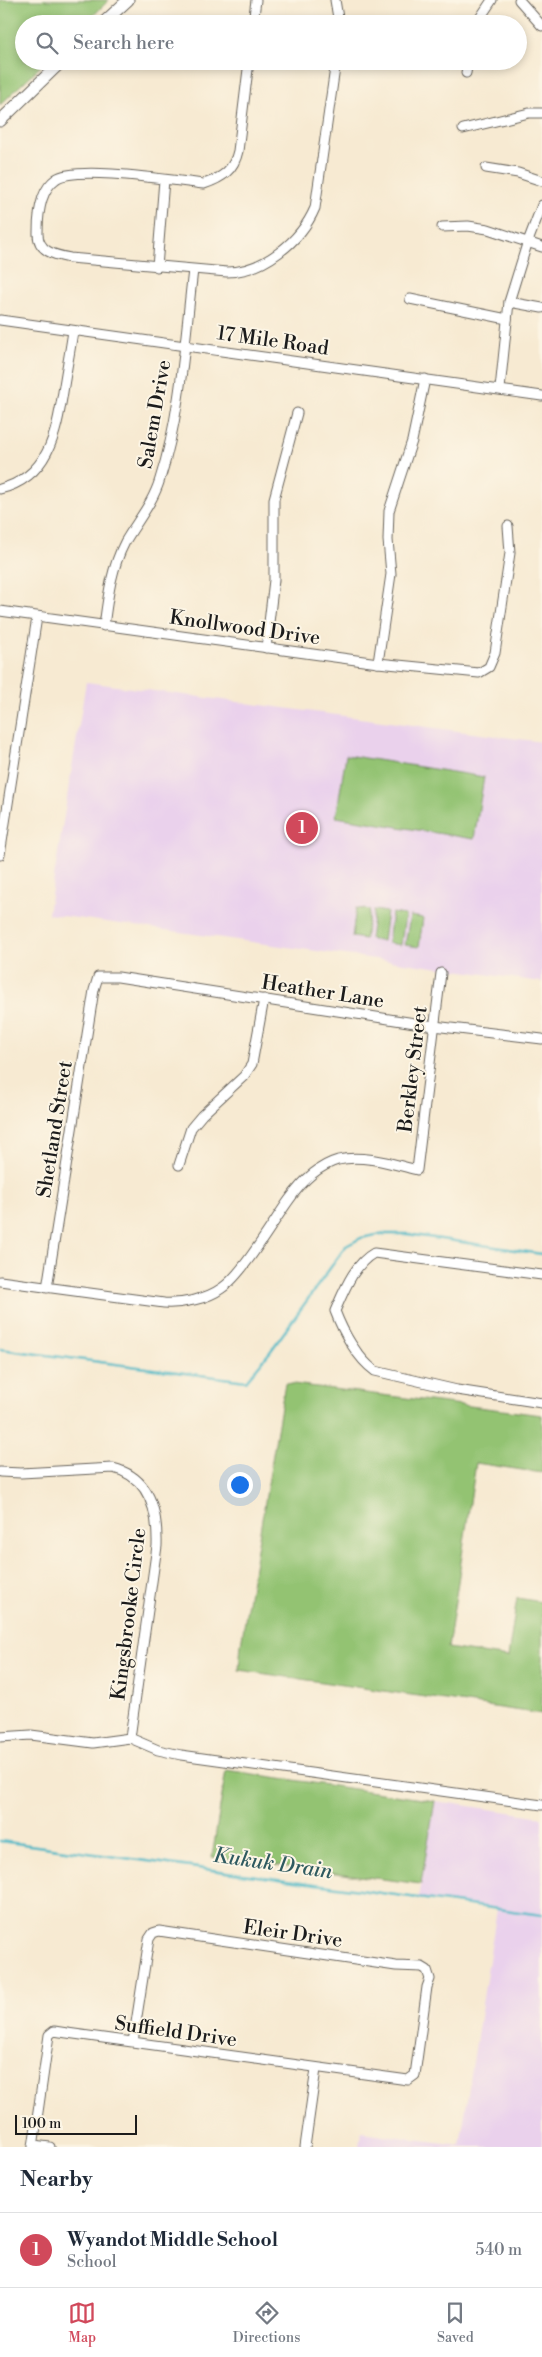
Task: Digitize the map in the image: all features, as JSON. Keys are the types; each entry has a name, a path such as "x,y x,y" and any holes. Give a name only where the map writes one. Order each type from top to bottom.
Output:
{"street":[{"path":"112,15 128,0"},
{"path":"254,15 256,0"},
{"path":"335,0 338,15"},
{"path":"482,15 492,0"},
{"path":"519,0 542,26"},
{"path":"0,121 53,70"},
{"path":"248,70 238,151 234,164 221,178 204,184 82,173 62,175 45,190 38,229 41,245 56,255 157,267 238,272 255,268 282,250 311,217 318,196 335,70"},
{"path":"463,130 529,113 542,112"},
{"path":"486,168 518,173 542,181"},
{"path":"157,267 164,180"},
{"path":"500,389 510,302 527,244 542,205"},
{"path":"442,227 468,226 488,229 527,244 542,247"},
{"name":"Salem Drive","path":"104,626 112,572 125,542 154,495 164,467 184,346 193,270"},
{"path":"410,300 507,319"},
{"path":"510,302 542,308"},
{"name":"17 Mile Road","path":"0,320 542,396"},
{"path":"0,489 23,479 38,467 50,448 57,425 73,331"},
{"path":"378,663 391,574 388,540 389,511 412,441 425,379"},
{"path":"266,648 274,580 274,499 297,413"},
{"name":"Knollwood Drive","path":"0,611 378,663 472,673 486,671 494,653 510,554 508,526"},
{"path":"0,855 37,617"},
{"name":"Berkley Street","path":"46,1288 174,1304 208,1295 223,1287 238,1272 293,1194 307,1178 326,1164 350,1159 390,1163 417,1170 441,973"},
{"name":"Heather Lane","path":"98,977 118,977 434,1026 542,1039"},
{"name":"Shetland Street","path":"46,1288 94,990 98,977"},
{"path":"179,1165 191,1128 202,1115 244,1076 252,1064 264,999"},
{"path":"542,1275 374,1253 363,1260 356,1269 335,1311 340,1326 367,1365 375,1371 457,1390 542,1403"},
{"path":"0,1281 46,1288"},
{"name":"Kingsbrooke Circle","path":"0,1472 113,1468 124,1470 133,1476 144,1488 151,1500 157,1519 157,1546 130,1738"},
{"path":"0,1737 31,1734 93,1743 130,1738 169,1753 542,1805"},
{"name":"Eleir Drive","path":"133,2042 147,1948 153,1933 159,1932 427,1970 430,1979 415,2075 412,2079"},
{"name":"Suffield Drive","path":"33,2146 49,2035 54,2031 316,2069 400,2080 412,2079"},
{"path":"305,2147 316,2069"},
{"path":"33,2146 50,2147"}],"shaded area":[{"path":"86,682 542,742 542,982 48,914"},
{"path":"435,1801 542,1817 542,2147 359,2147 361,2132 460,2145 497,1909 418,1898"}],"green space":[{"path":"0,0 109,0 94,15 15,15 15,70 37,70 0,105"},
{"path":"346,755 484,777 474,839 336,817"},
{"path":"356,908 370,910 365,939 352,937"},
{"path":"374,910 387,912 383,941 370,939"},
{"path":"392,913 405,915 401,945 388,943"},
{"path":"410,916 423,918 419,947 405,945"},
{"path":"285,1383 542,1415 542,1473 476,1463 448,1648 508,1657 517,1598 542,1602 542,1714 239,1670 241,1644"},
{"path":"226,1770 435,1801 421,1884 212,1857"}],"waterway":[{"path":"0,1349 246,1381 270,1352 346,1246 361,1238 382,1234 407,1234 542,1254"},
{"name":"Kukuk Drain","path":"0,1841 542,1915"}],"place":[{"name":"Wyandot Middle School","path":"302,828"}]}
